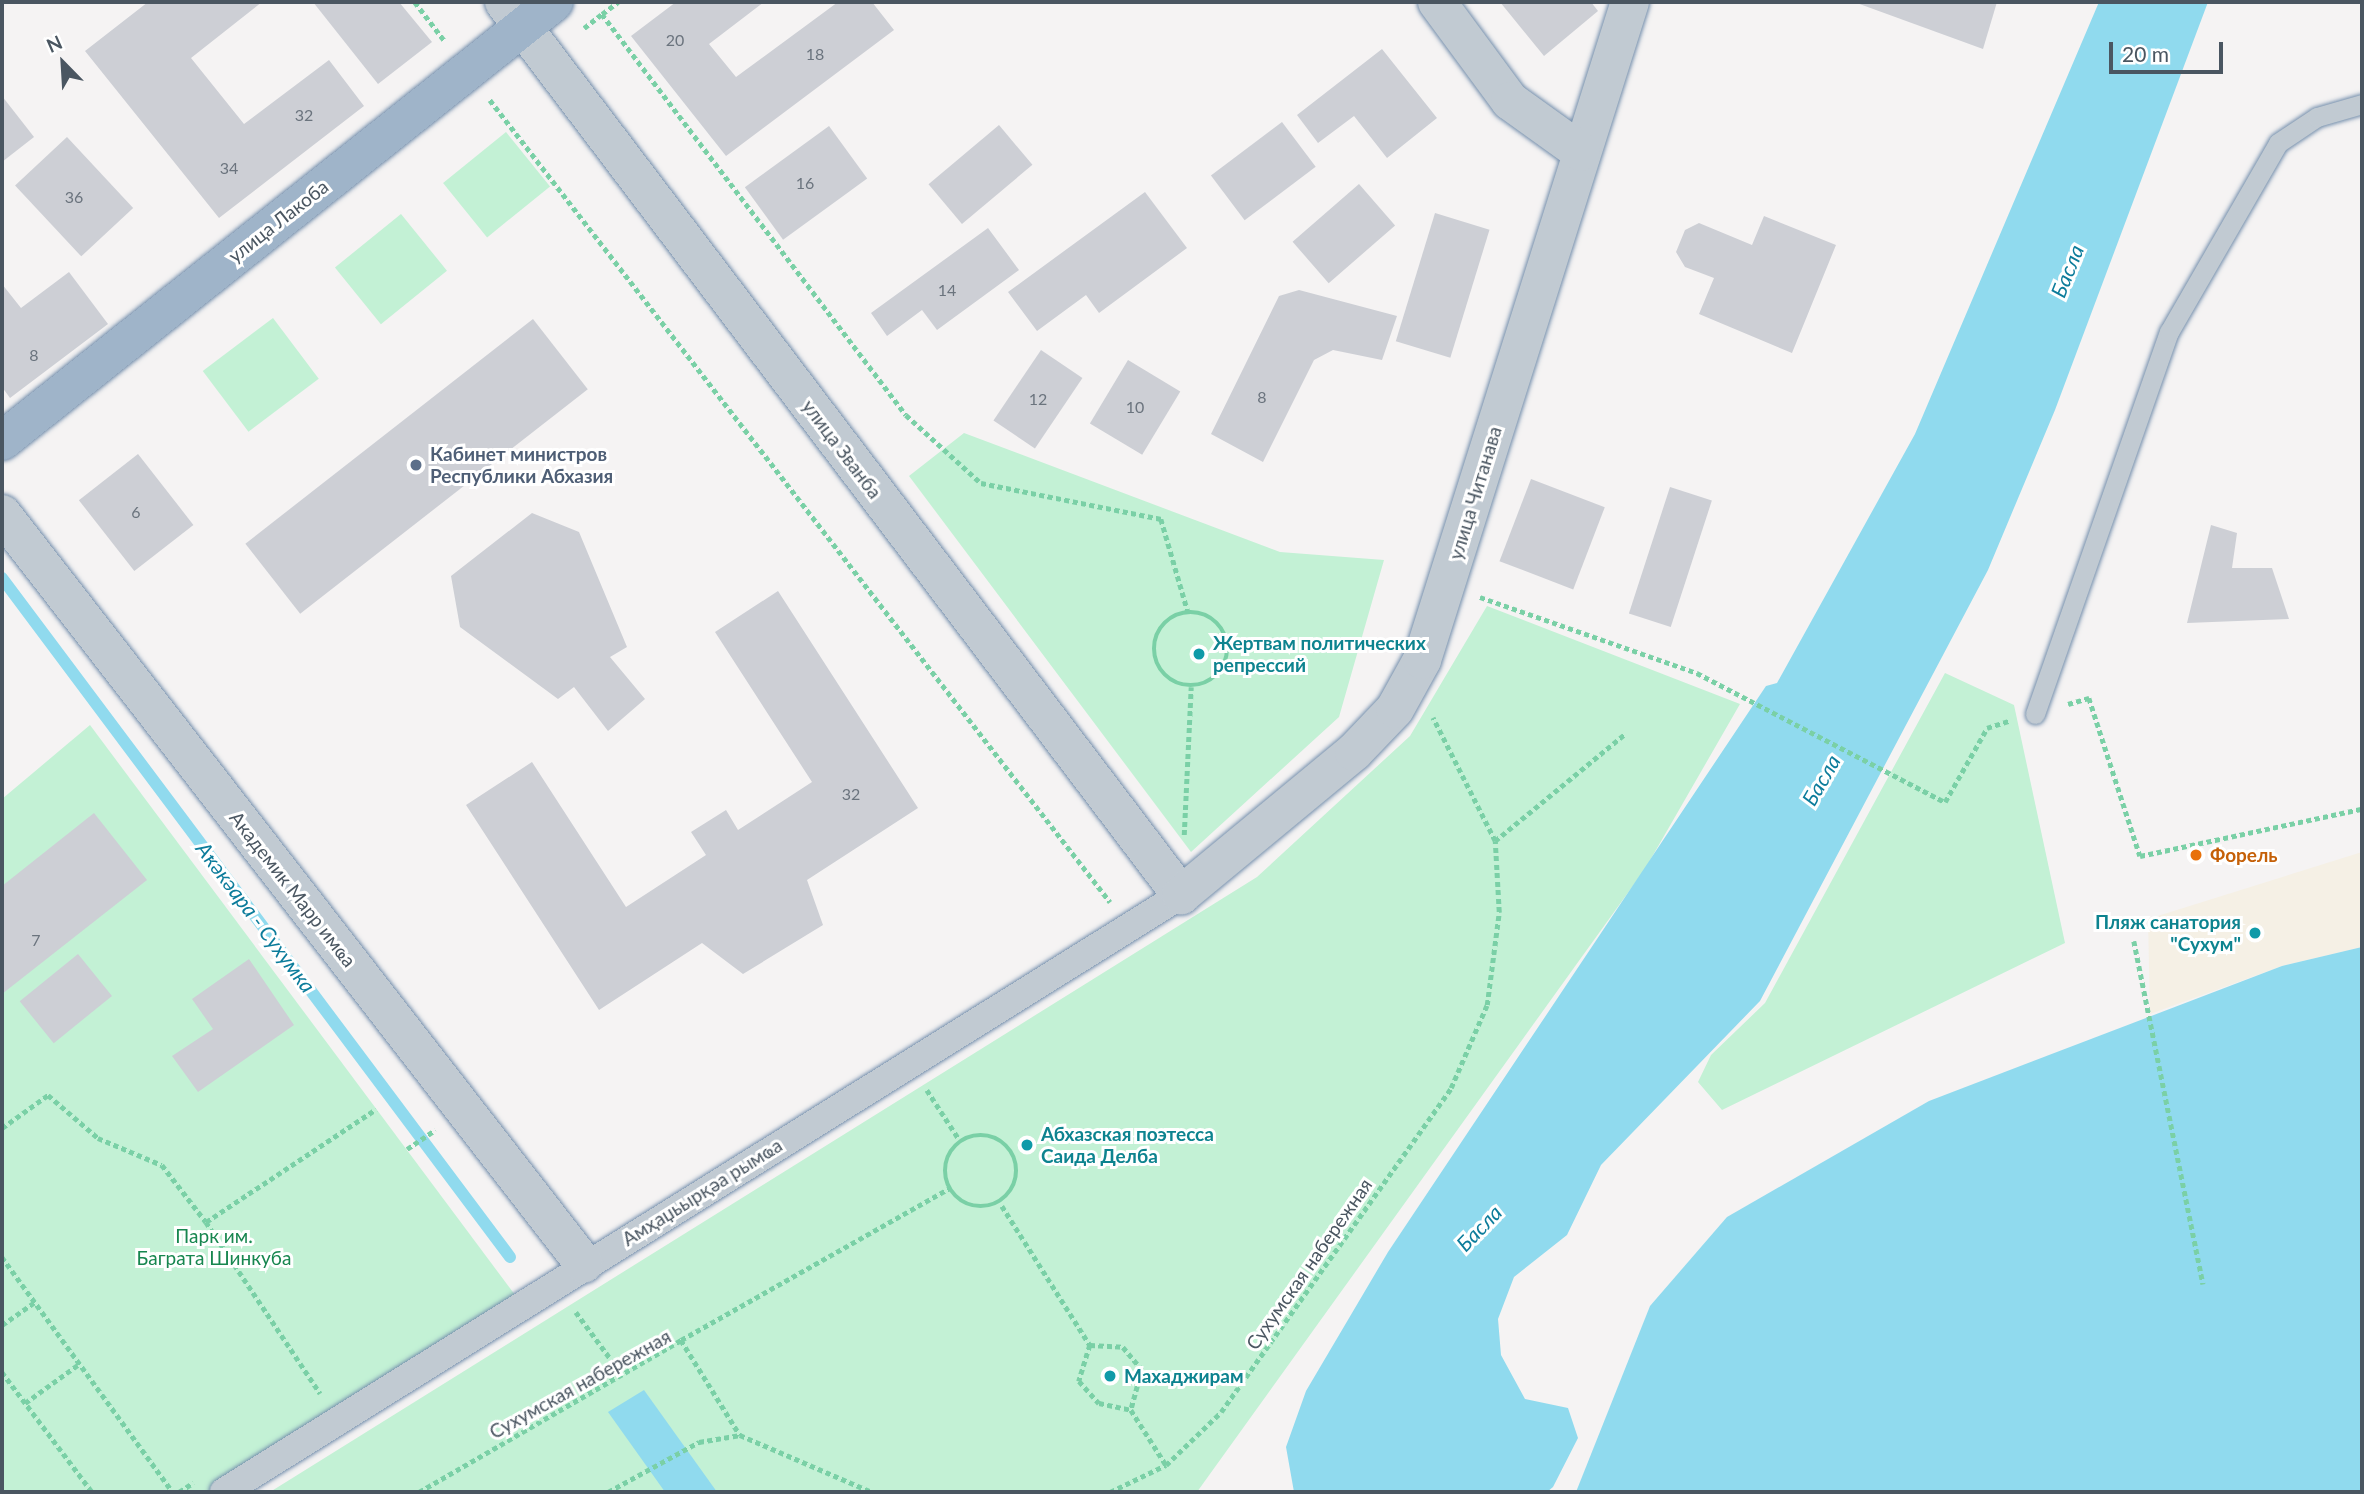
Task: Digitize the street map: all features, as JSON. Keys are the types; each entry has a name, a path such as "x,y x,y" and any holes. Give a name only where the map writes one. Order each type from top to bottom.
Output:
{"highway":[{"name":"улица Лакоба","path":"2,441 468,71 513,14 554,2"}],"street":[{"path":"1437,2 1510,101 1581,152"},
{"name":"улица Читанава","path":"1181,895 1354,752 1395,709 1411,681 1446,585 1630,2"},
{"name":"улица Званба","path":"513,14 1181,895"},
{"name":"Академик Марр имҩа","path":"2,514 570,1274"},
{"name":"Амҳаџьырқәа рымҩа","path":"225,1492 570,1274 1181,895"}],"lane":[{"path":"2035,714 2169,332 2278,143 2316,117 2362,104"}],"path":[{"path":"415,2 1129,927"},
{"path":"547,58 618,2"},
{"path":"602,14 906,415 981,483 1161,519 1188,612"},
{"path":"481,110 501,94"},
{"path":"1446,585 1697,673 1945,802 1987,727 2089,698 2140,856 2362,809"},
{"path":"1188,612 1212,618 1228,648 1214,679 1191,687 1158,669 1153,645 1164,622 1188,612"},
{"path":"1411,681 1458,758 1495,841 1625,734"},
{"path":"1181,895 1191,687"},
{"name":"Сухумская набережная","path":"1110,1492 1166,1465 1221,1412 1451,1088 1487,1005 1499,912 1495,841"},
{"path":"2134,941 2203,1284"},
{"path":"910,1063 959,1139"},
{"path":"2,1128 48,1095 98,1138 162,1165 206,1222 339,1420"},
{"path":"206,1222 376,1109"},
{"path":"408,1149 444,1124"},
{"path":"985,1132 1001,1139 1019,1169 1002,1206 974,1210 950,1188 944,1164 959,1139 985,1132"},
{"path":"681,1340 950,1188"},
{"path":"1002,1206 1090,1345 1079,1381 1099,1403 1131,1410 1166,1465"},
{"path":"2,1257 173,1492"},
{"path":"570,1274 621,1373"},
{"path":"2,1325 35,1302"},
{"name":"Сухумская набережная","path":"419,1492 681,1340 740,1434"},
{"path":"1090,1345 1123,1347 1142,1370 1131,1410"},
{"path":"25,1403 79,1364"},
{"path":"2,1372 92,1492"},
{"path":"608,1492 699,1442 740,1434 872,1492"}],"green space":[{"path":"506,132 550,186 487,237 443,183"},
{"path":"401,214 447,271 381,324 335,267"},
{"path":"273,318 319,379 248,432 203,371"},
{"path":"964,433 1280,552 1384,560 1339,717 1191,852 909,476"},
{"path":"1487,606 1740,704 1645,869 1197,1492 270,1492 1257,877 1410,736"},
{"path":"1945,673 2014,705 2065,943 1722,1110 1698,1082 1711,1055 1765,1003"},
{"name":"Парк им. Баграта Шинкуба","path":"90,725 521,1303 224,1492 2,1492 2,799"}],"sand":[{"name":"Пляж санатория \"Сухум\"","path":"2362,852 2362,947 2282,966 2150,1014 2148,919"}],"water":[{"name":"Басла","path":"2099,2 2208,2 2055,410 1988,570 1760,1001 1601,1165 1567,1235 1514,1277 1498,1319 1501,1355 1525,1399 1568,1408 1578,1438 1553,1487 1547,1492 1294,1492 1286,1447 1306,1391 1388,1252 1766,686 1777,683 1915,434"},
{"path":"2362,947 2362,1492 1576,1492 1650,1306 1727,1217 1929,1101 2282,966"},
{"path":"644,1390 717,1492 665,1492 608,1412"}],"building":[{"path":"148,2 262,2 191,58 244,124 329,60 364,106 219,218 85,51"},
{"path":"313,2 399,2 432,42 378,84"},
{"path":"676,2 764,2 709,44 736,77 838,2 872,2 894,30 726,156 631,36"},
{"path":"1500,2 1591,2 1598,11 1544,56"},
{"path":"1854,2 1997,2 1983,49"},
{"path":"1382,49 1437,118 1387,158 1354,116 1318,143 1297,115"},
{"path":"2,96 34,137 2,162"},
{"path":"1282,122 1316,167 1245,220 1211,176"},
{"path":"999,125 1032,165 962,224 929,184"},
{"path":"829,126 867,179 783,240 745,187"},
{"path":"67,137 133,208 81,256 15,185"},
{"path":"1359,184 1395,226 1329,283 1293,242"},
{"path":"1145,192 1187,248 1099,313 1086,295 1037,331 1008,292"},
{"path":"1435,213 1490,230 1450,358 1396,341"},
{"path":"1764,216 1836,245 1792,353 1699,314 1714,278 1685,267 1676,252 1685,230 1699,223 1752,245"},
{"path":"988,228 1019,270 937,330 922,310 887,336 871,313"},
{"path":"69,272 108,324 10,398 2,387 2,284 21,308"},
{"path":"1299,290 1397,316 1382,360 1333,350 1314,360 1263,462 1211,434 1279,296"},
{"name":"Кабинет министров Республики Абхазия","path":"533,319 588,389 300,614 245,544"},
{"path":"1041,350 1082,378 1035,448 993,420"},
{"path":"1128,360 1180,391 1142,455 1090,423"},
{"path":"138,454 193,525 134,571 79,500"},
{"path":"1531,479 1605,507 1573,589 1499,561"},
{"path":"1670,487 1712,501 1671,627 1629,613"},
{"path":"532,513 579,532 627,647 610,657 645,699 608,731 574,687 558,699 460,627 451,576"},
{"path":"2211,525 2237,533 2232,568 2272,568 2289,619 2187,623"},
{"path":"778,591 918,808 807,880 823,925 743,974 702,943 599,1010 466,805 532,762 626,907 706,855 691,832 726,810 738,830 812,782 715,632"},
{"path":"94,813 147,880 2,994 2,886"},
{"path":"78,954 112,996 54,1043 20,1001"},
{"path":"249,959 294,1025 198,1092 172,1056 213,1029 192,999"}],"waterway":[{"name":"Аҟәкәара - Сухумка","path":"2,578 510,1257"}],"place":[{"name":"Кабинет министров Республики Абхазия","path":"416,465"},
{"name":"Жертвам политических репрессий","path":"1199,654"},
{"name":"Форель","path":"2196,855"},
{"name":"Пляж санатория \"Сухум\"","path":"2255,933"},
{"name":"Абхазская поэтесса Саида Делба","path":"1027,1145"},
{"name":"Махаджирам","path":"1110,1376"}]}
